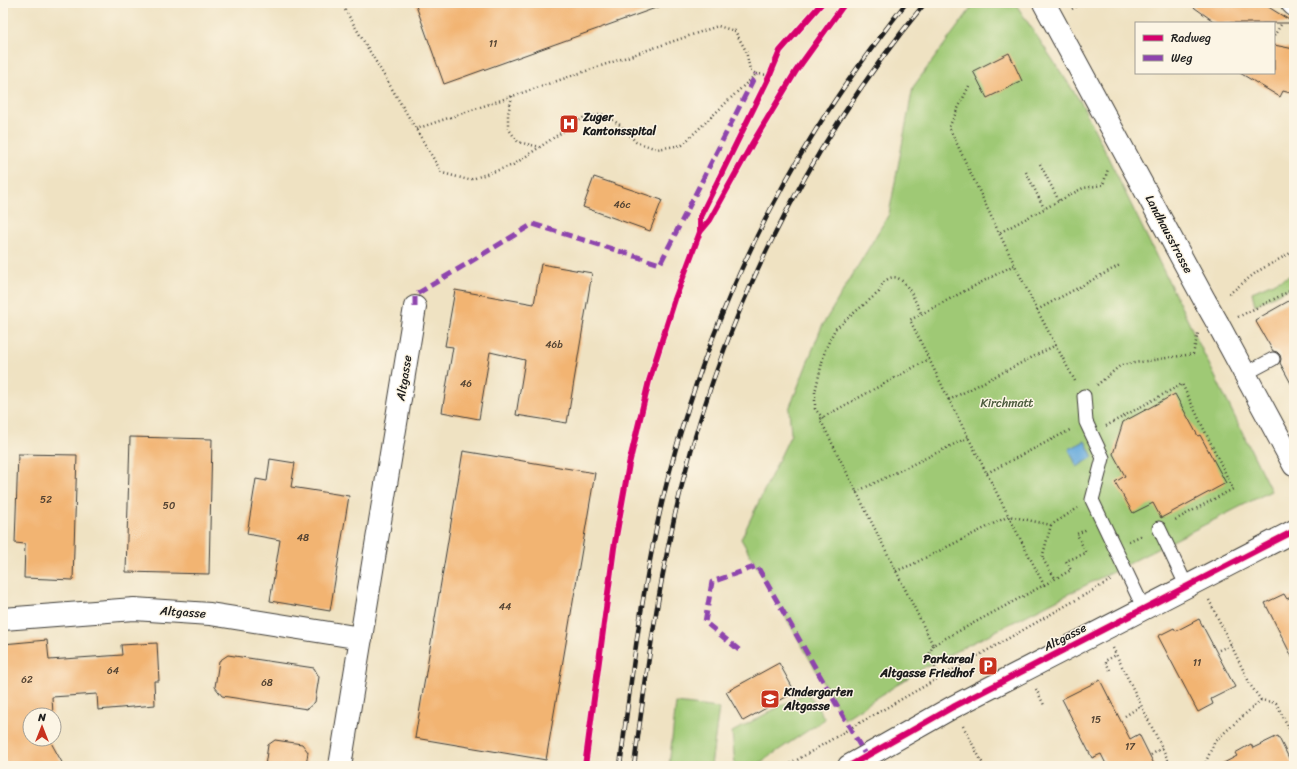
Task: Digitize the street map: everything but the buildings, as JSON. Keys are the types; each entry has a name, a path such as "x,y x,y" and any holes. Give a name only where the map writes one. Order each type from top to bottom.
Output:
{"street":[{"name":"Landhausstrasse","path":"1044,3 1205,301 1213,326 1245,374 1294,465"},
{"name":"Altgasse","path":"340,766 415,307"},
{"name":"Altgasse","path":"849,766 964,701 1144,609 1196,590 1294,532"},
{"name":"Altgasse","path":"3,619 134,609 210,614 361,638"}],"lane":[{"path":"1245,374 1273,359"},
{"path":"1084,396 1089,428 1103,458 1092,500 1144,609"},
{"path":"1159,528 1196,590"}],"path":[{"path":"341,3 442,173 469,180 513,165 583,118 604,114 620,125 636,142 657,149 682,145 756,74"},
{"path":"700,232 700,218 780,52 822,3"},
{"path":"585,766 614,548 629,464 652,374 675,299 700,232 710,220 752,144 796,71 845,3"},
{"path":"1067,13 1082,3"},
{"path":"1275,34 1281,24"},
{"path":"416,129 718,26 735,31 746,51 750,70 756,74 770,75"},
{"path":"969,86 949,127 1014,265 1084,396 1121,366 1193,354 1213,326 1294,289"},
{"path":"512,96 508,114 508,128 518,142 540,147"},
{"path":"1040,164 1058,200"},
{"path":"999,233 1058,200 1083,188 1103,185 1108,168 1111,166"},
{"path":"1026,172 1044,208"},
{"path":"1228,294 1258,270 1294,251"},
{"path":"1014,265 910,320 949,400 1044,584"},
{"path":"1037,310 1120,265"},
{"path":"823,418 815,409 815,392 825,350 835,329 880,292 881,286 891,277 897,277 903,281 922,315"},
{"path":"949,400 1056,345"},
{"path":"929,359 820,419 933,645"},
{"path":"987,473 1089,428 1182,384 1233,489 1159,528 1115,547"},
{"path":"856,492 969,437"},
{"path":"1055,578 1042,558 1051,525 1092,500"},
{"path":"896,571 1009,516 1051,525"},
{"path":"940,677 929,655 933,645 1071,570 1066,561 1086,553 1077,534 1103,521"},
{"path":"787,766 849,728 1126,572"},
{"path":"1196,590 1230,645 1251,686 1261,700 1276,703 1294,738"},
{"path":"1111,644 1171,766"},
{"path":"1219,650 1230,645"},
{"path":"1110,670 1105,661 1116,655"},
{"path":"1040,697 1044,705"},
{"path":"1204,766 1216,741 1261,700"},
{"path":"1125,716 1142,706"},
{"path":"960,720 984,766"},
{"path":"1151,755 1162,748"}],"green space":[{"name":"Kirchmatt","path":"975,3 1015,3 1082,104 1271,491 925,667 844,719 741,539 791,434 789,409 822,326 889,214 913,87"},
{"path":"1294,274 1294,286 1255,305 1252,292"},
{"path":"807,692 825,719 755,766 735,766 732,732"},
{"path":"676,703 719,708 711,766 669,766"}],"water":[{"path":"1085,441 1093,457 1077,467 1069,449"}],"railway":[{"path":"620,766 643,597 651,555 669,472 707,352 739,275 775,200 827,112 871,49 906,3"},
{"path":"634,766 656,611 674,519 692,449 713,380 739,312 769,246 802,182 840,120 881,60 925,3"}],"marked path":[{"path":"415,307 415,295 533,224 660,264 756,74"},
{"path":"739,650 705,622 712,582 757,566 866,756"}],"cycle path":[{"path":"700,232 700,217 770,75 780,51 822,3"},
{"path":"585,766 614,548 629,464 649,381 675,299 700,232 710,220 752,144 796,71 845,3"},
{"path":"849,766 953,707 1294,531"}],"place":[{"name":"Zuger Kantonsspital","path":"569,124"},
{"name":"Parkareal Altgasse Friedhof","path":"988,666"},
{"name":"Kindergarten Altgasse","path":"770,699"}]}
